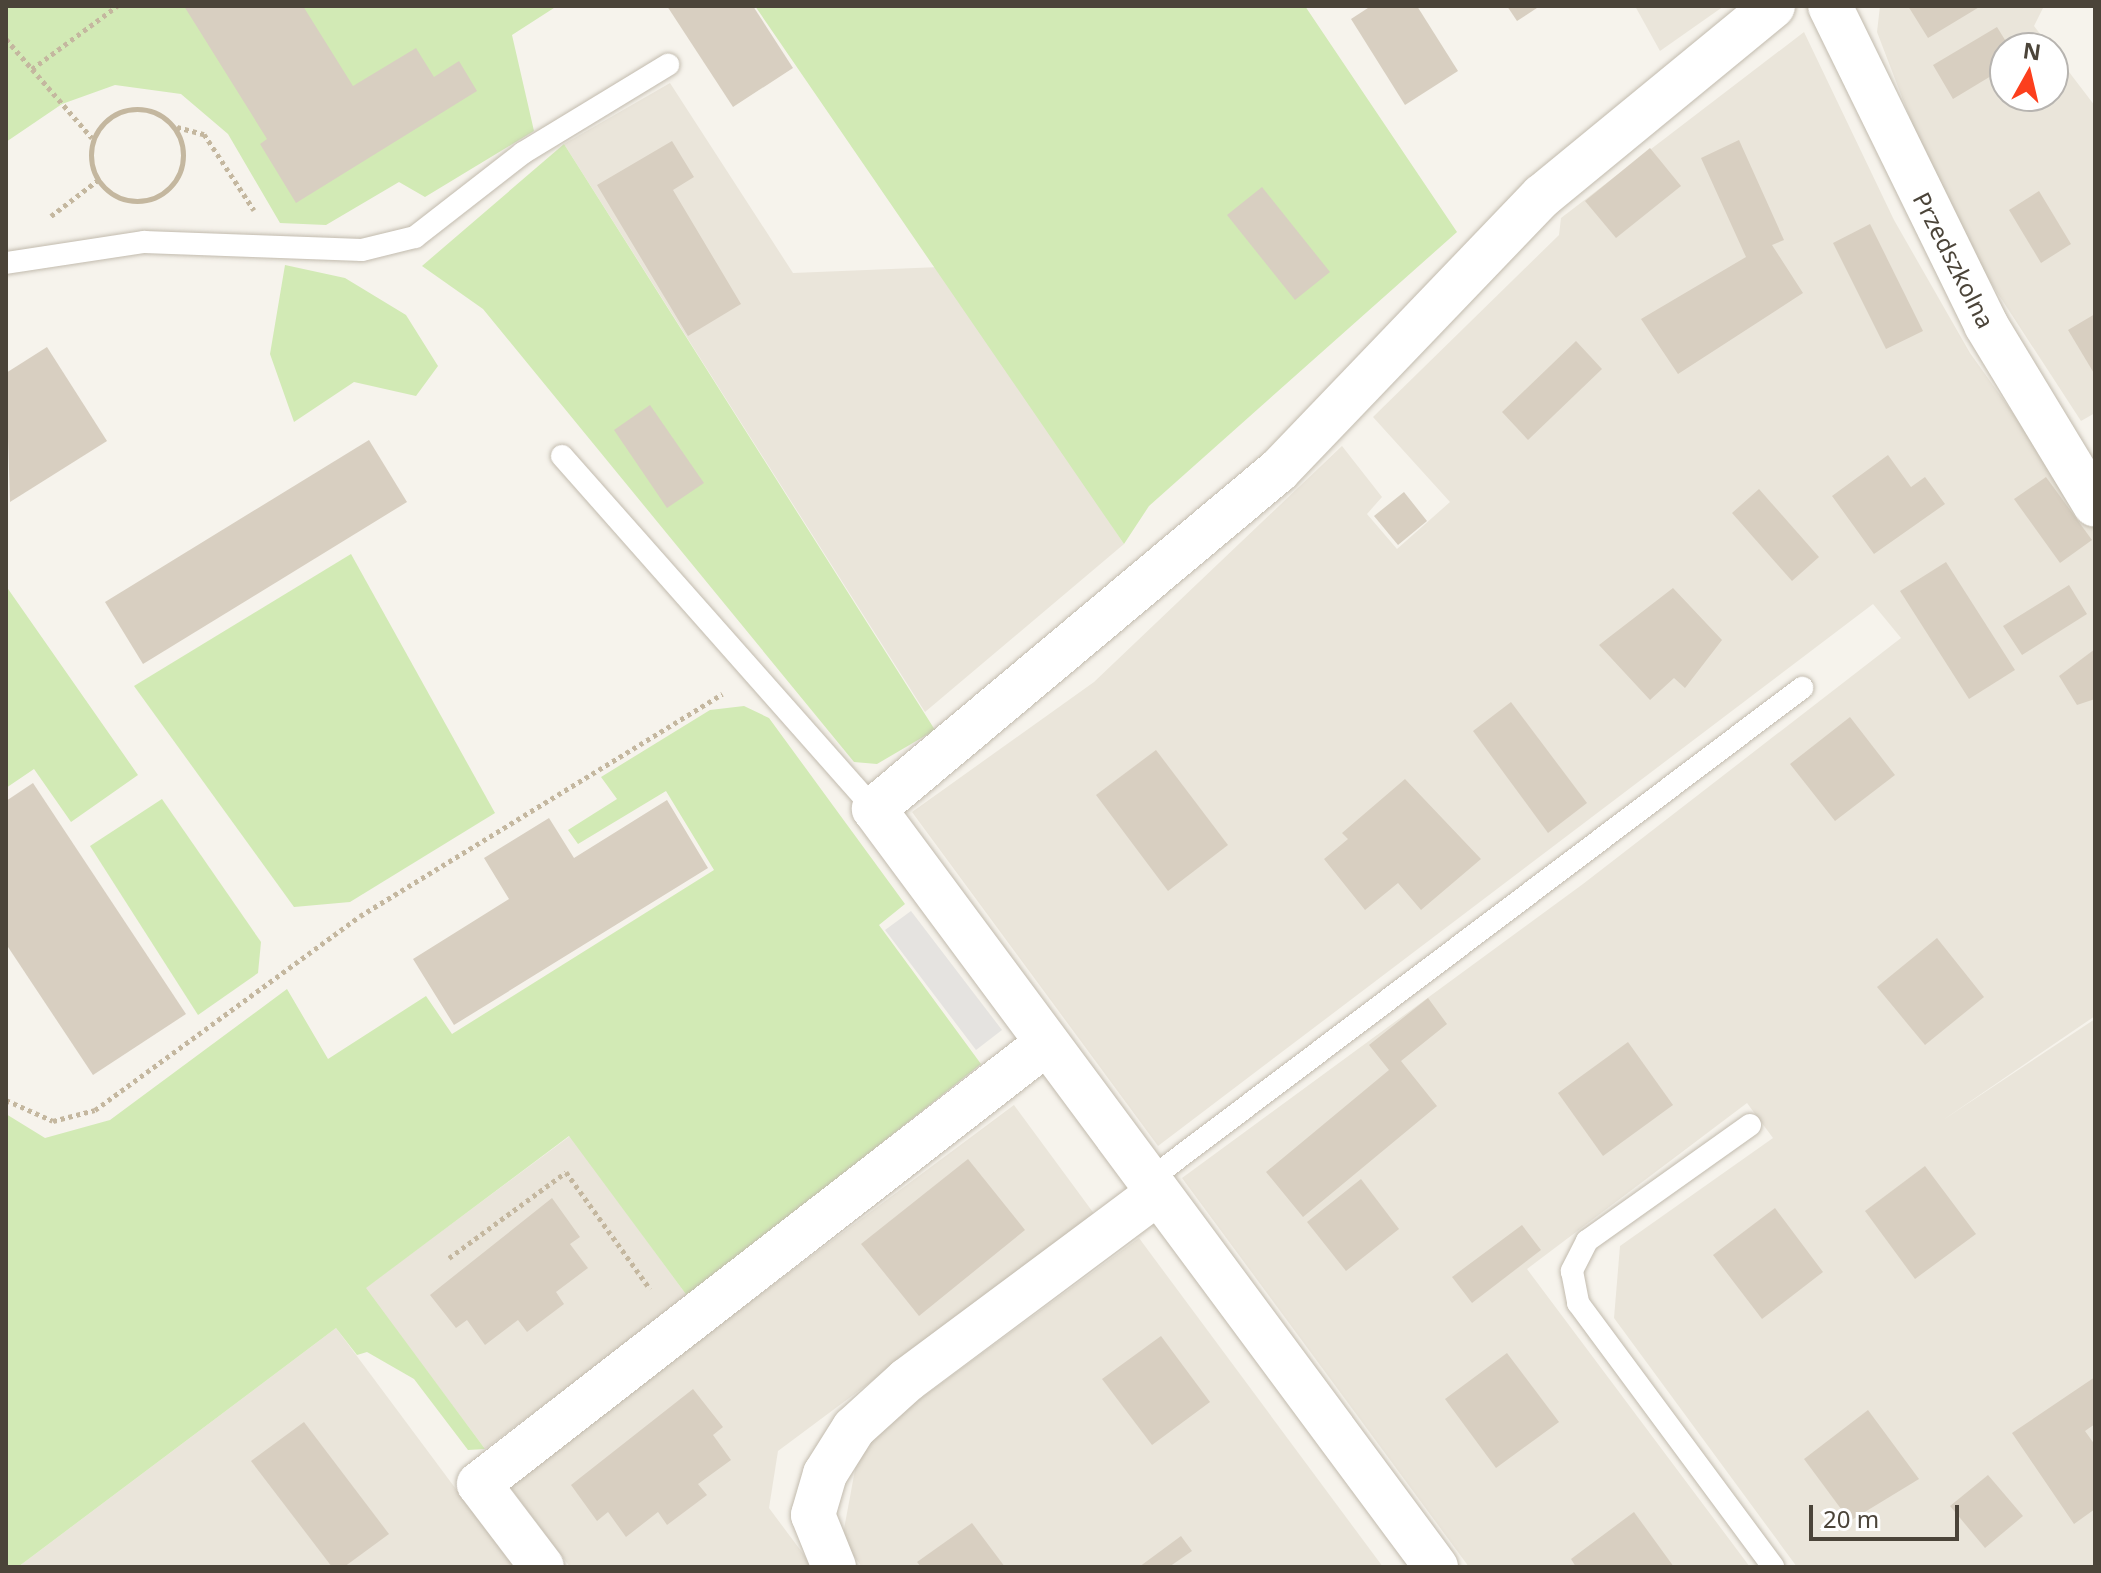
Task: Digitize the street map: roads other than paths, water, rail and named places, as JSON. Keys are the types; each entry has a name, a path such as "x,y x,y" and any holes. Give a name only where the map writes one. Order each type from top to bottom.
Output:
{"street":[{"path":"1436,1567 874,809 1279,470 1542,196 1773,6"},
{"name":"Przedszkolna","path":"1830,6 1986,325 2095,505"},
{"path":"542,1567 479,1484 681,1333 1047,1043"},
{"path":"834,1567 813,1515 825,1474 854,1428 907,1380 1154,1186"}],"lane":[{"path":"6,263 144,242 271,243 362,250 415,237 523,153 668,65"},
{"path":"562,456 874,809"},
{"path":"1154,1186 1802,688"},
{"path":"1750,1125 1587,1241 1572,1271 1578,1303 1773,1567"}]}
